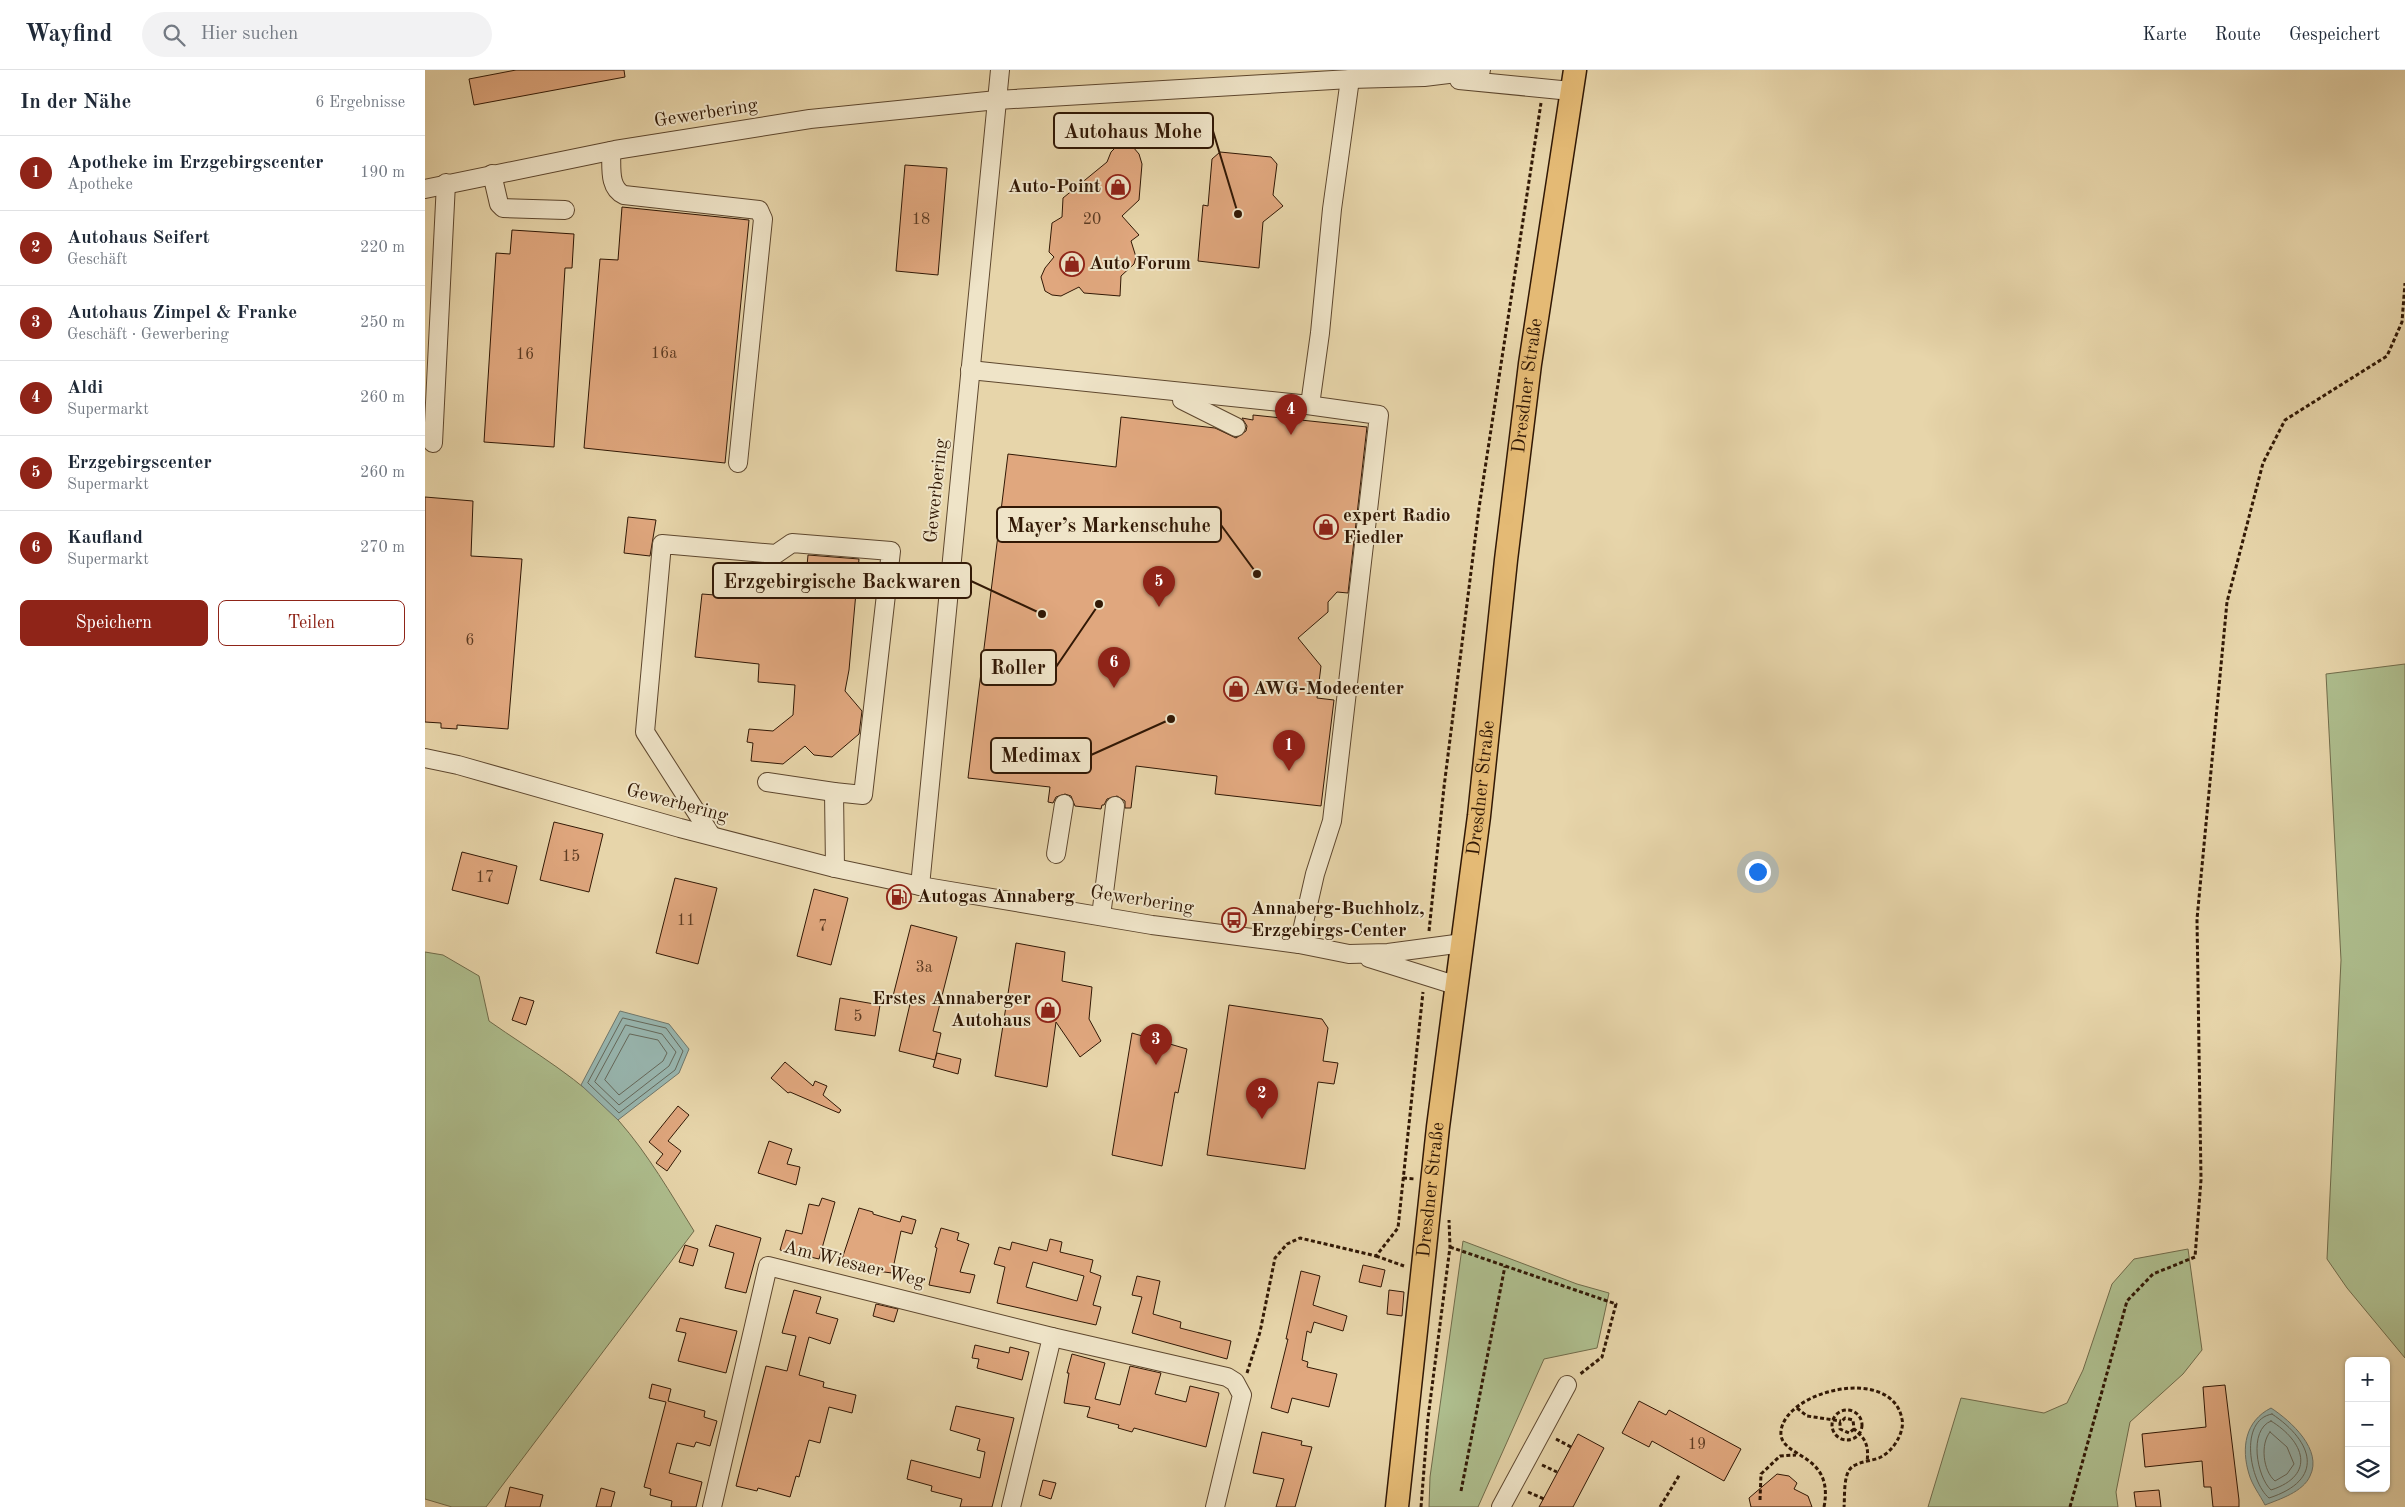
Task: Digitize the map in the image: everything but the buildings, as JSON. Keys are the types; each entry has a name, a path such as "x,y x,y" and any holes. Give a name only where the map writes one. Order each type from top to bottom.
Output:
{"main road":[{"name":"Dresdner Straße","path":"1397,1507 1438,1127 1458,986 1530,364 1573,81"}],"street":[{"name":"Gewerbering","path":"920,886 1000,70"},
{"name":"Gewerbering","path":"425,189 446,183 611,150 810,119 997,100 1350,79 1424,77 1481,70"},
{"name":"Gewerbering","path":"1424,77 1543,88 1573,81"},
{"path":"1310,405 1320,333 1332,209 1350,79"},
{"path":"611,150 613,185 617,192 624,195 759,210 763,219 738,463"},
{"path":"492,174 499,204 503,208 565,210"},
{"path":"433,443 446,183"},
{"path":"970,370 1310,405 1379,415 1332,821 1315,874 1299,944"},
{"path":"1182,392 1182,400 1236,427"},
{"path":"711,835 645,732 662,544 776,554 793,543 891,551 863,795 767,782"},
{"name":"Gewerbering","path":"425,758 458,765 835,868 920,886 1101,916 1359,954 1424,977 1458,986"},
{"path":"834,792 835,868"},
{"path":"1056,854 1064,804"},
{"path":"1101,916 1115,806"},
{"name":"Gewerbering","path":"1359,954 1427,949 1463,943"},
{"name":"Am Wiesaer Weg","path":"712,1507 769,1266 1053,1337 1227,1377 1235,1382"},
{"path":"1011,1507 1053,1337"},
{"path":"1215,1507 1241,1395 1235,1382"},
{"path":"1501,1507 1567,1385"}],"path":[{"path":"1427,949 1444,787 1479,508 1543,88"},
{"path":"2070,1507 2127,1301 2153,1274 2195,1257 2201,1180 2197,919 2227,602 2263,463 2285,420 2387,356 2402,322 2405,283"},
{"path":"1376,1256 1398,1228 1424,977"},
{"path":"1421,1507 1428,1418 1450,1247 1449,1212"},
{"path":"1235,1382 1245,1379 1260,1332 1275,1258 1287,1244 1300,1238 1376,1256 1407,1267"},
{"path":"1450,1247 1616,1304 1602,1357 1567,1385"},
{"path":"1461,1491 1505,1266"},
{"path":"1824,1507 1825,1488 1822,1473 1810,1461 1796,1454 1784,1442 1781,1432 1787,1417 1816,1396 1847,1387 1864,1387 1881,1393 1895,1404 1902,1419 1901,1432 1893,1447 1883,1457 1853,1466 1847,1473 1844,1507"},
{"path":"1797,1408 1807,1416 1841,1421 1845,1418 1851,1419 1855,1423 1854,1428 1849,1433 1844,1432 1840,1429 1841,1421"},
{"path":"1844,1411 1857,1413 1862,1423 1860,1434 1851,1440 1840,1438 1833,1430 1833,1420 1844,1411"},
{"path":"1854,1428 1864,1437 1869,1450 1867,1462"},
{"path":"1554,1438 1571,1447"},
{"path":"1760,1500 1761,1474 1780,1456 1796,1454"},
{"path":"1540,1464 1557,1472"},
{"path":"1660,1507 1680,1474"},
{"path":"1526,1491 1544,1498"}],"green space":[{"path":"2405,664 2405,1358 2347,1288 2327,1259 2341,960 2326,674"},
{"path":"425,952 443,955 479,976 489,1021 557,1067 605,1106 640,1147 694,1231 486,1507 452,1507 425,1499"},
{"path":"1463,1241 1577,1284 1609,1293 1597,1348 1544,1359 1478,1507 1429,1507 1430,1477"},
{"path":"2188,1249 2202,1350 2183,1374 2130,1422 2116,1492 2118,1507 1928,1507 1961,1398 2044,1413 2067,1403 2083,1370 2112,1284 2134,1259"}],"water":[{"path":"620,1011 669,1024 689,1049 679,1073 618,1120 581,1085"},
{"path":"2271,1408 2296,1428 2303,1437 2309,1446 2313,1466 2307,1482 2297,1491 2265,1505 2249,1474 2245,1455 2247,1436 2255,1420"}],"place":[{"name":"Auto-Point","path":"1118,187"},
{"name":"Autohaus Mohe","path":"1238,214"},
{"name":"Auto Forum","path":"1072,264"},
{"name":"Aldi","path":"1291,435"},
{"name":"expert Radio Fiedler","path":"1326,527"},
{"name":"Mayer’s Markenschuhe","path":"1257,574"},
{"name":"Roller","path":"1099,604"},
{"name":"Erzgebirgscenter","path":"1159,607"},
{"name":"Erzgebirgische Backwaren","path":"1042,614"},
{"name":"Kaufland","path":"1114,688"},
{"name":"AWG-Modecenter","path":"1236,689"},
{"name":"Medimax","path":"1171,719"},
{"name":"Apotheke im Erzgebirgscenter","path":"1289,771"},
{"name":"Autogas Annaberg","path":"899,897"},
{"name":"Annaberg-Buchholz, Erzgebirgs-Center","path":"1234,920"},
{"name":"Erstes Annaberger Autohaus","path":"1048,1010"},
{"name":"Autohaus Zimpel & Franke","path":"1156,1065"},
{"name":"Autohaus Seifert","path":"1262,1119"}]}
